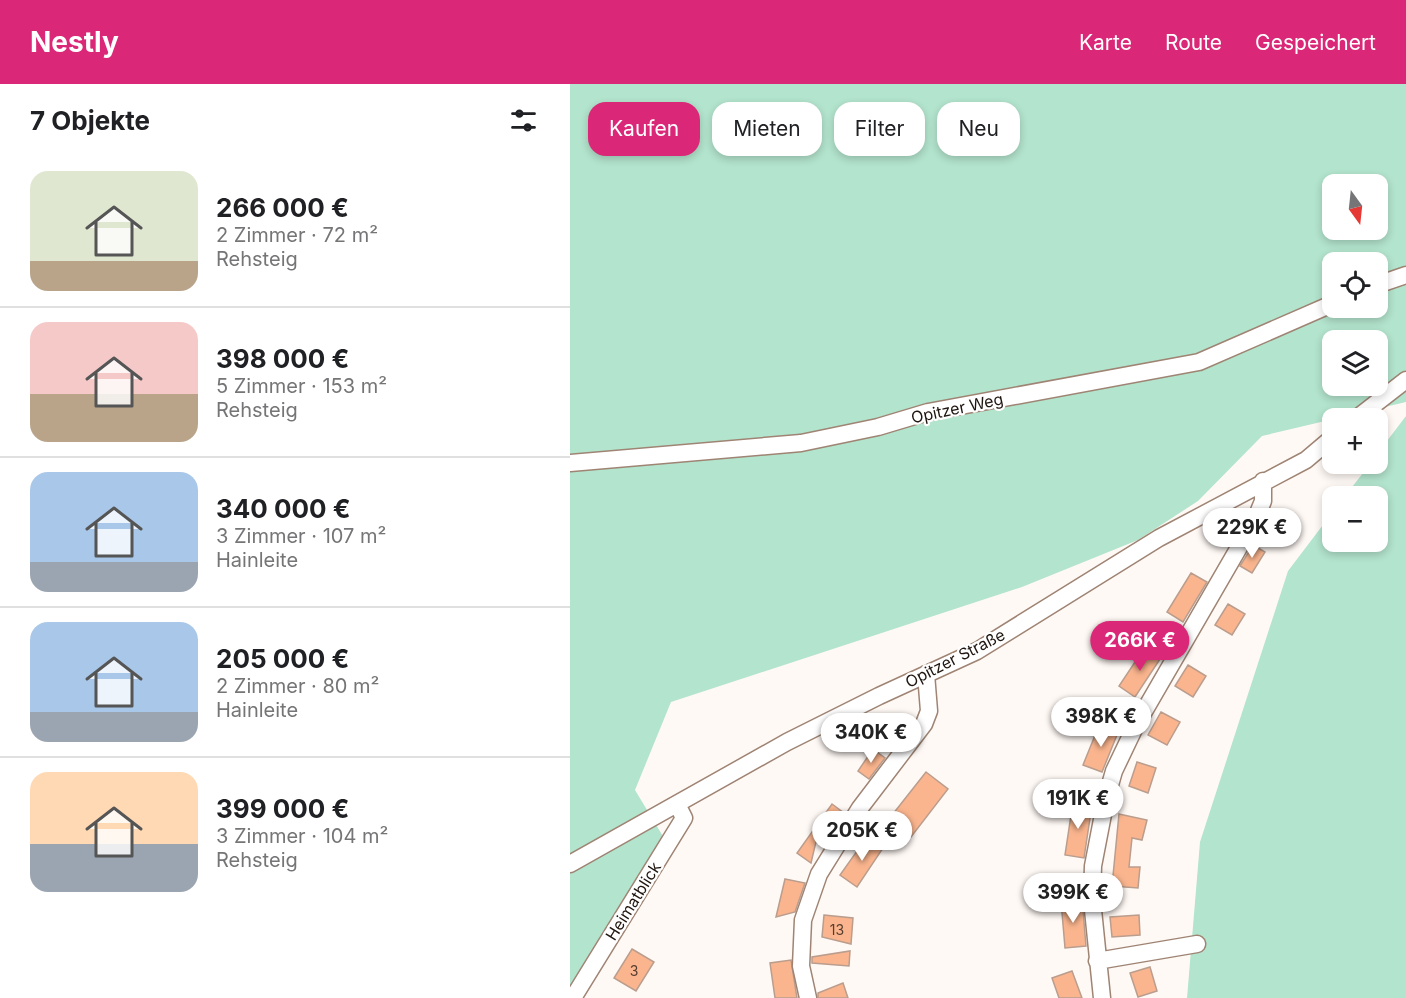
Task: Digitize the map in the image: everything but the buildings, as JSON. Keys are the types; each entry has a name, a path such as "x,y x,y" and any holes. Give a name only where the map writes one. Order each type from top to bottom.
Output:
{"street":[{"path":"1388,281 1406,275"},
{"name":"Opitzer Weg","path":"570,463 801,443 878,427 928,412 1199,362 1322,308"},
{"path":"1370,408 1406,380"},
{"name":"Opitzer Straße","path":"570,864 787,742 977,651 1159,537 1306,460 1322,446"},
{"path":"1102,998 1092,900 1093,866 1114,771 1135,727 1256,518 1263,501 1263,482"},
{"path":"808,998 801,966 803,920 819,874 860,808 924,724 929,711 926,674"},
{"name":"Heimatblick","path":"573,998 684,818 677,804"},
{"path":"1097,961 1197,944"}],"green space":[{"path":"570,84 1406,84 1406,402 1381,408 1322,408 1322,422 1262,436 1198,501 1138,540 1022,587 671,702 635,790 664,838 570,992"},
{"path":"1406,416 1406,998 1187,998 1200,842 1288,571 1322,526 1322,552 1388,552 1388,486 1353,486 1362,474 1388,474 1388,440"}]}
